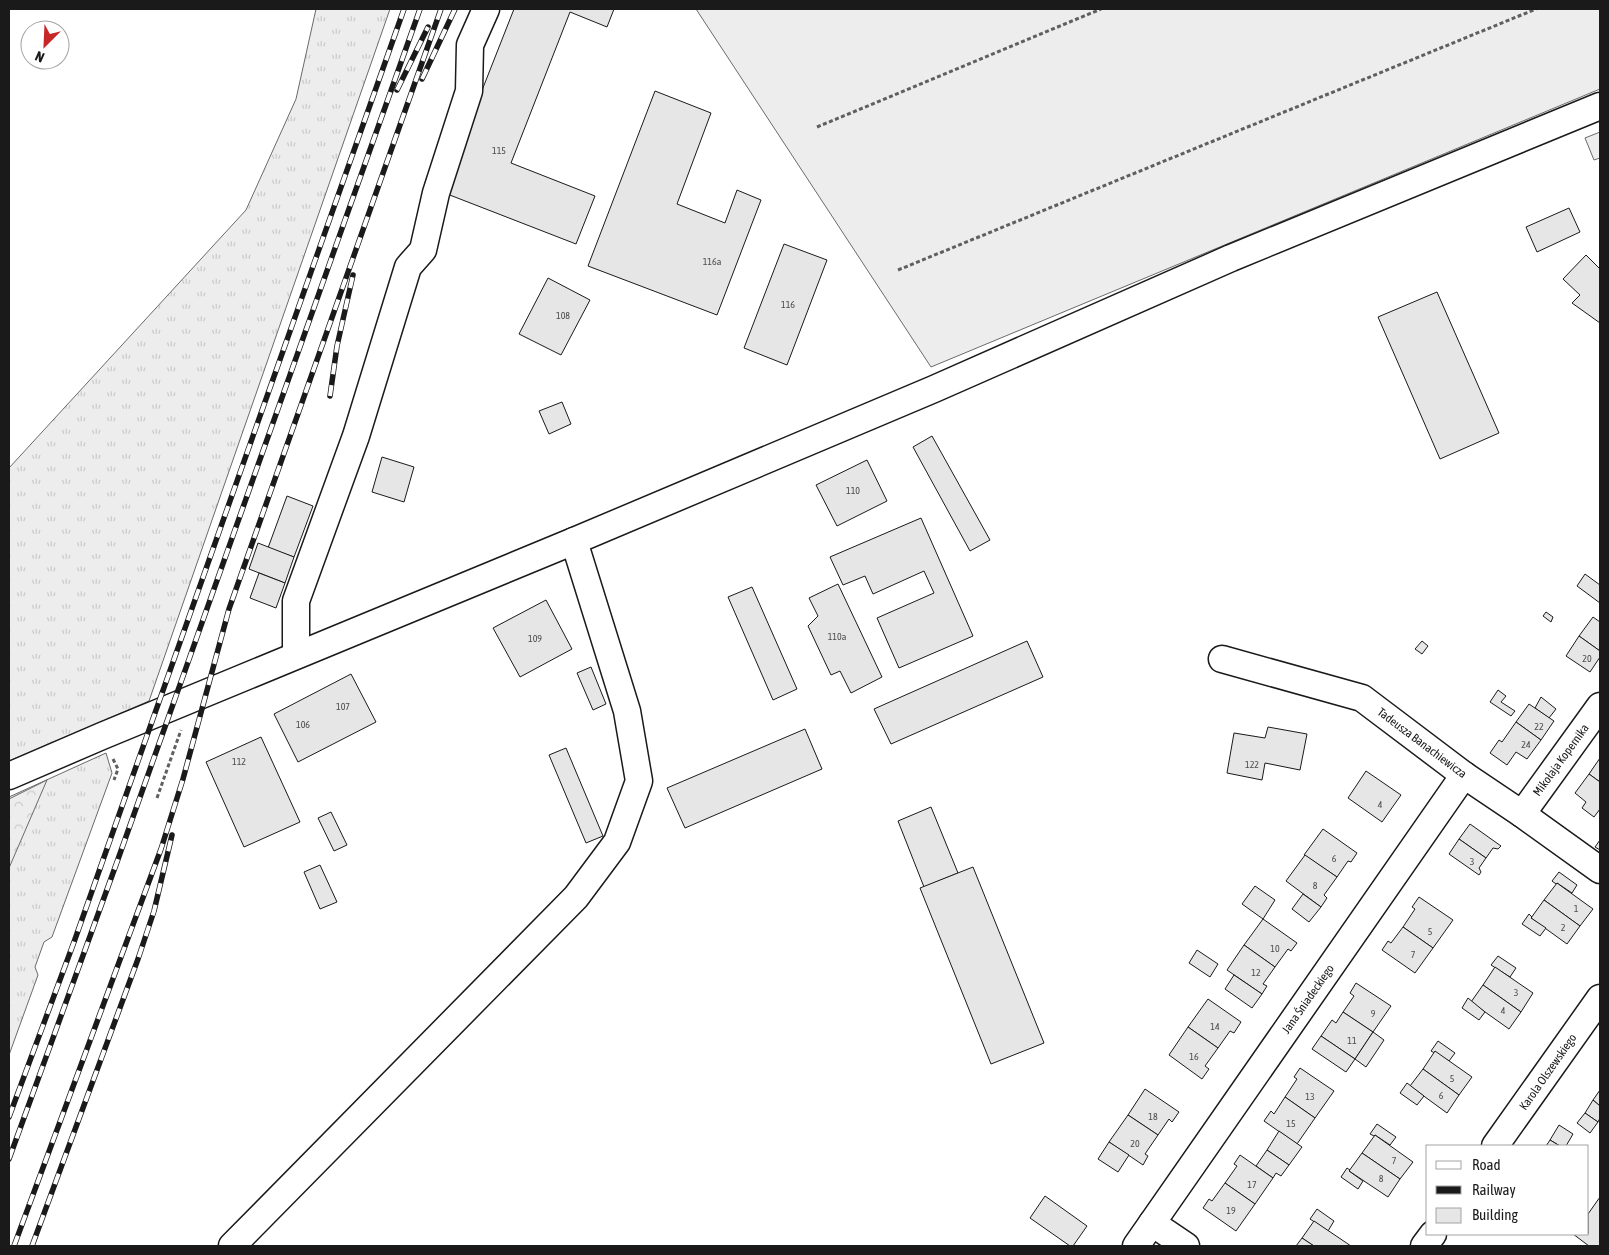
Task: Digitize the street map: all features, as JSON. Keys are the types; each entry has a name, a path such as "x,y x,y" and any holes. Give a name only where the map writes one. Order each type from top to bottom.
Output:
{"street":[{"path":"296,655 296,601 356,436 408,266 423,250 436,193 469,91 470,45 486,9"},
{"path":"9,776 296,655 574,542 847,424 934,389 1231,258 1600,106"},
{"path":"232,1246 576,897 617,842 639,781 627,711 574,542"},
{"name":"Tadeusza Banachiewicza","path":"1222,659 1362,698 1464,775 1600,870"},
{"name":"Mikołaja Kopernika","path":"1522,814 1600,706"},
{"name":"Jana Śniadeckiego","path":"1136,1246 1464,775"},
{"name":"Karola Olszewskiego","path":"1496,1145 1600,998"},
{"path":"1152,1223 1186,1246"},
{"path":"1424,1246 1432,1235"}],"path":[{"path":"817,127 1101,9"},
{"path":"898,270 1536,9"},
{"path":"157,798 182,728"}],"green space":[{"path":"316,9 390,9 149,701 9,761 9,468 246,210 296,99"},
{"path":"106,753 112,773 52,937 44,942 35,967 38,975 9,1055 9,797"},
{"path":"47,780 9,868 9,799"}],"shaded area":[{"path":"696,9 1600,9 1600,89 931,367"},
{"path":"1600,132 1600,158 1594,160 1585,138"}],"building":[{"path":"514,9 614,9 607,27 570,12 511,163 595,196 576,244 442,192"},
{"path":"655,91 711,113 677,204 725,223 737,190 761,200 717,315 588,266"},
{"path":"1569,208 1580,232 1537,252 1526,227"},
{"path":"784,244 827,260 787,365 744,348"},
{"path":"1586,255 1600,269 1600,323 1572,303 1580,295 1563,279"},
{"path":"548,278 590,300 561,355 519,334"},
{"path":"1437,292 1499,433 1440,459 1378,317"},
{"path":"562,402 571,424 549,434 539,411"},
{"path":"932,436 990,540 970,551 913,447"},
{"path":"382,457 414,467 404,502 372,492"},
{"path":"867,460 887,501 837,526 816,485"},
{"path":"287,496 313,506 294,557 268,548"},
{"path":"921,518 973,636 899,668 877,618 934,593 924,571 873,594 865,576 843,585 830,557"},
{"path":"258,543 294,557 285,583 249,569"},
{"path":"259,573 285,583 276,608 250,598"},
{"path":"1585,574 1600,585 1600,603 1577,586"},
{"path":"838,584 882,677 851,693 840,671 831,675 808,626 818,616 809,598"},
{"path":"752,587 797,689 773,700 728,597"},
{"path":"546,600 572,649 520,677 493,628"},
{"path":"1546,612 1553,617 1551,622 1543,616"},
{"path":"1593,617 1600,622 1600,651 1579,636"},
{"path":"1579,636 1600,651 1600,657 1590,672 1566,656"},
{"path":"1027,641 1043,677 891,744 874,709"},
{"path":"1422,641 1428,646 1422,654 1415,649"},
{"path":"591,667 606,704 593,710 577,673"},
{"path":"351,674 376,722 298,762 274,714"},
{"path":"1498,690 1506,696 1501,702 1515,711 1511,716 1490,702"},
{"path":"1541,697 1556,709 1549,718 1535,708"},
{"path":"1529,704 1554,721 1541,740 1516,722"},
{"path":"1516,722 1541,740 1527,759 1516,752 1507,765 1490,753 1499,740 1502,742"},
{"path":"1268,727 1307,734 1300,770 1265,763 1262,780 1227,773 1234,733 1265,738"},
{"path":"805,729 822,769 685,828 667,788"},
{"path":"261,737 300,822 244,847 206,762"},
{"path":"566,748 603,836 586,843 549,755"},
{"path":"1600,758 1600,782 1589,774"},
{"path":"1366,771 1401,795 1382,822 1348,798"},
{"path":"1589,774 1600,782 1600,809 1594,817 1582,808 1586,802 1575,793"},
{"path":"931,807 958,873 924,887 898,821"},
{"path":"331,812 347,845 334,851 318,818"},
{"path":"1470,824 1501,846 1498,849 1493,848 1486,858 1459,839"},
{"path":"1323,829 1357,853 1351,862 1348,861 1337,877 1304,855"},
{"path":"1459,839 1486,858 1479,868 1481,872 1479,875 1449,854"},
{"path":"1600,840 1600,850 1595,847"},
{"path":"1305,855 1337,877 1324,895 1327,898 1321,907 1286,881"},
{"path":"320,865 337,902 320,909 304,872"},
{"path":"973,867 1044,1043 991,1064 920,888"},
{"path":"1559,872 1577,885 1572,893 1552,881"},
{"path":"1557,883 1593,909 1580,926 1544,900"},
{"path":"1255,886 1275,900 1263,919 1242,904"},
{"path":"1303,894 1321,907 1309,922 1292,909"},
{"path":"1419,897 1453,920 1433,948 1403,927 1415,909 1412,907"},
{"path":"1544,900 1580,926 1567,944 1531,918"},
{"path":"1529,914 1531,918 1546,928 1540,936 1522,924"},
{"path":"1263,919 1297,943 1291,951 1288,949 1275,967 1244,945"},
{"path":"1403,927 1433,948 1415,973 1382,950 1388,941 1391,943"},
{"path":"1244,945 1275,967 1263,984 1267,986 1262,994 1227,970"},
{"path":"1197,950 1218,964 1210,977 1189,963"},
{"path":"1498,956 1516,968 1510,977 1491,965"},
{"path":"1495,967 1533,993 1521,1012 1483,985"},
{"path":"1234,975 1262,994 1252,1008 1225,989"},
{"path":"1356,983 1391,1006 1373,1032 1343,1012 1354,996 1350,993"},
{"path":"1483,985 1521,1012 1509,1029 1471,1002"},
{"path":"1468,998 1485,1012 1479,1020 1462,1008"},
{"path":"1208,999 1241,1022 1234,1033 1230,1031 1218,1048 1188,1027"},
{"path":"1343,1012 1373,1032 1355,1059 1321,1036 1332,1020 1336,1023"},
{"path":"1188,1027 1218,1048 1205,1066 1209,1069 1202,1079 1169,1055"},
{"path":"1373,1032 1384,1040 1366,1067 1355,1059"},
{"path":"1321,1036 1355,1059 1346,1072 1312,1049"},
{"path":"1438,1041 1455,1053 1449,1061 1431,1051"},
{"path":"1435,1051 1472,1077 1459,1095 1423,1069"},
{"path":"1300,1068 1334,1091 1315,1118 1285,1097 1297,1079 1294,1077"},
{"path":"1423,1069 1459,1095 1447,1113 1410,1086"},
{"path":"1407,1083 1424,1096 1417,1105 1400,1093"},
{"path":"1145,1089 1179,1112 1172,1122 1169,1119 1158,1135 1128,1115"},
{"path":"1600,1090 1600,1106 1593,1100"},
{"path":"1285,1097 1315,1118 1297,1144 1264,1121 1271,1111 1274,1114"},
{"path":"1593,1100 1600,1106 1598,1122 1585,1113"},
{"path":"1585,1113 1598,1122 1590,1133 1577,1123"},
{"path":"1128,1115 1158,1135 1145,1154 1148,1156 1143,1165 1109,1142"},
{"path":"1377,1124 1396,1137 1390,1145 1375,1135 1370,1134"},
{"path":"1559,1125 1573,1134 1567,1145 1558,1145 1550,1140"},
{"path":"1279,1131 1302,1147 1289,1165 1267,1150"},
{"path":"1375,1135 1413,1162 1400,1179 1362,1153"},
{"path":"1550,1140 1558,1145 1547,1145"},
{"path":"1109,1142 1129,1155 1118,1172 1098,1159"},
{"path":"1267,1150 1289,1165 1281,1176 1276,1173 1273,1178 1256,1166"},
{"path":"1362,1153 1400,1179 1388,1197 1349,1171"},
{"path":"1240,1155 1273,1178 1255,1204 1225,1183 1237,1166 1234,1164"},
{"path":"1347,1168 1363,1181 1358,1189 1341,1177"},
{"path":"1225,1183 1255,1204 1236,1231 1203,1208 1209,1199 1212,1201"},
{"path":"1045,1196 1087,1226 1073,1246 1070,1246 1030,1218"},
{"path":"1600,1197 1600,1246 1589,1246 1574,1235 1589,1235 1589,1213"},
{"path":"1317,1209 1334,1221 1328,1231 1310,1219"},
{"path":"1314,1221 1351,1246 1314,1246 1302,1238"},
{"path":"1302,1238 1314,1246 1296,1246"}],"railway":[{"path":"9,1117 74,942 404,9"},
{"path":"9,1159 117,862 420,9"},
{"path":"14,1246 161,849 183,779 229,609 441,9"},
{"path":"422,79 455,9"},
{"path":"397,90 428,27"},
{"path":"330,396 337,346 353,275"},
{"path":"32,1246 138,959 154,911 172,835"}]}
